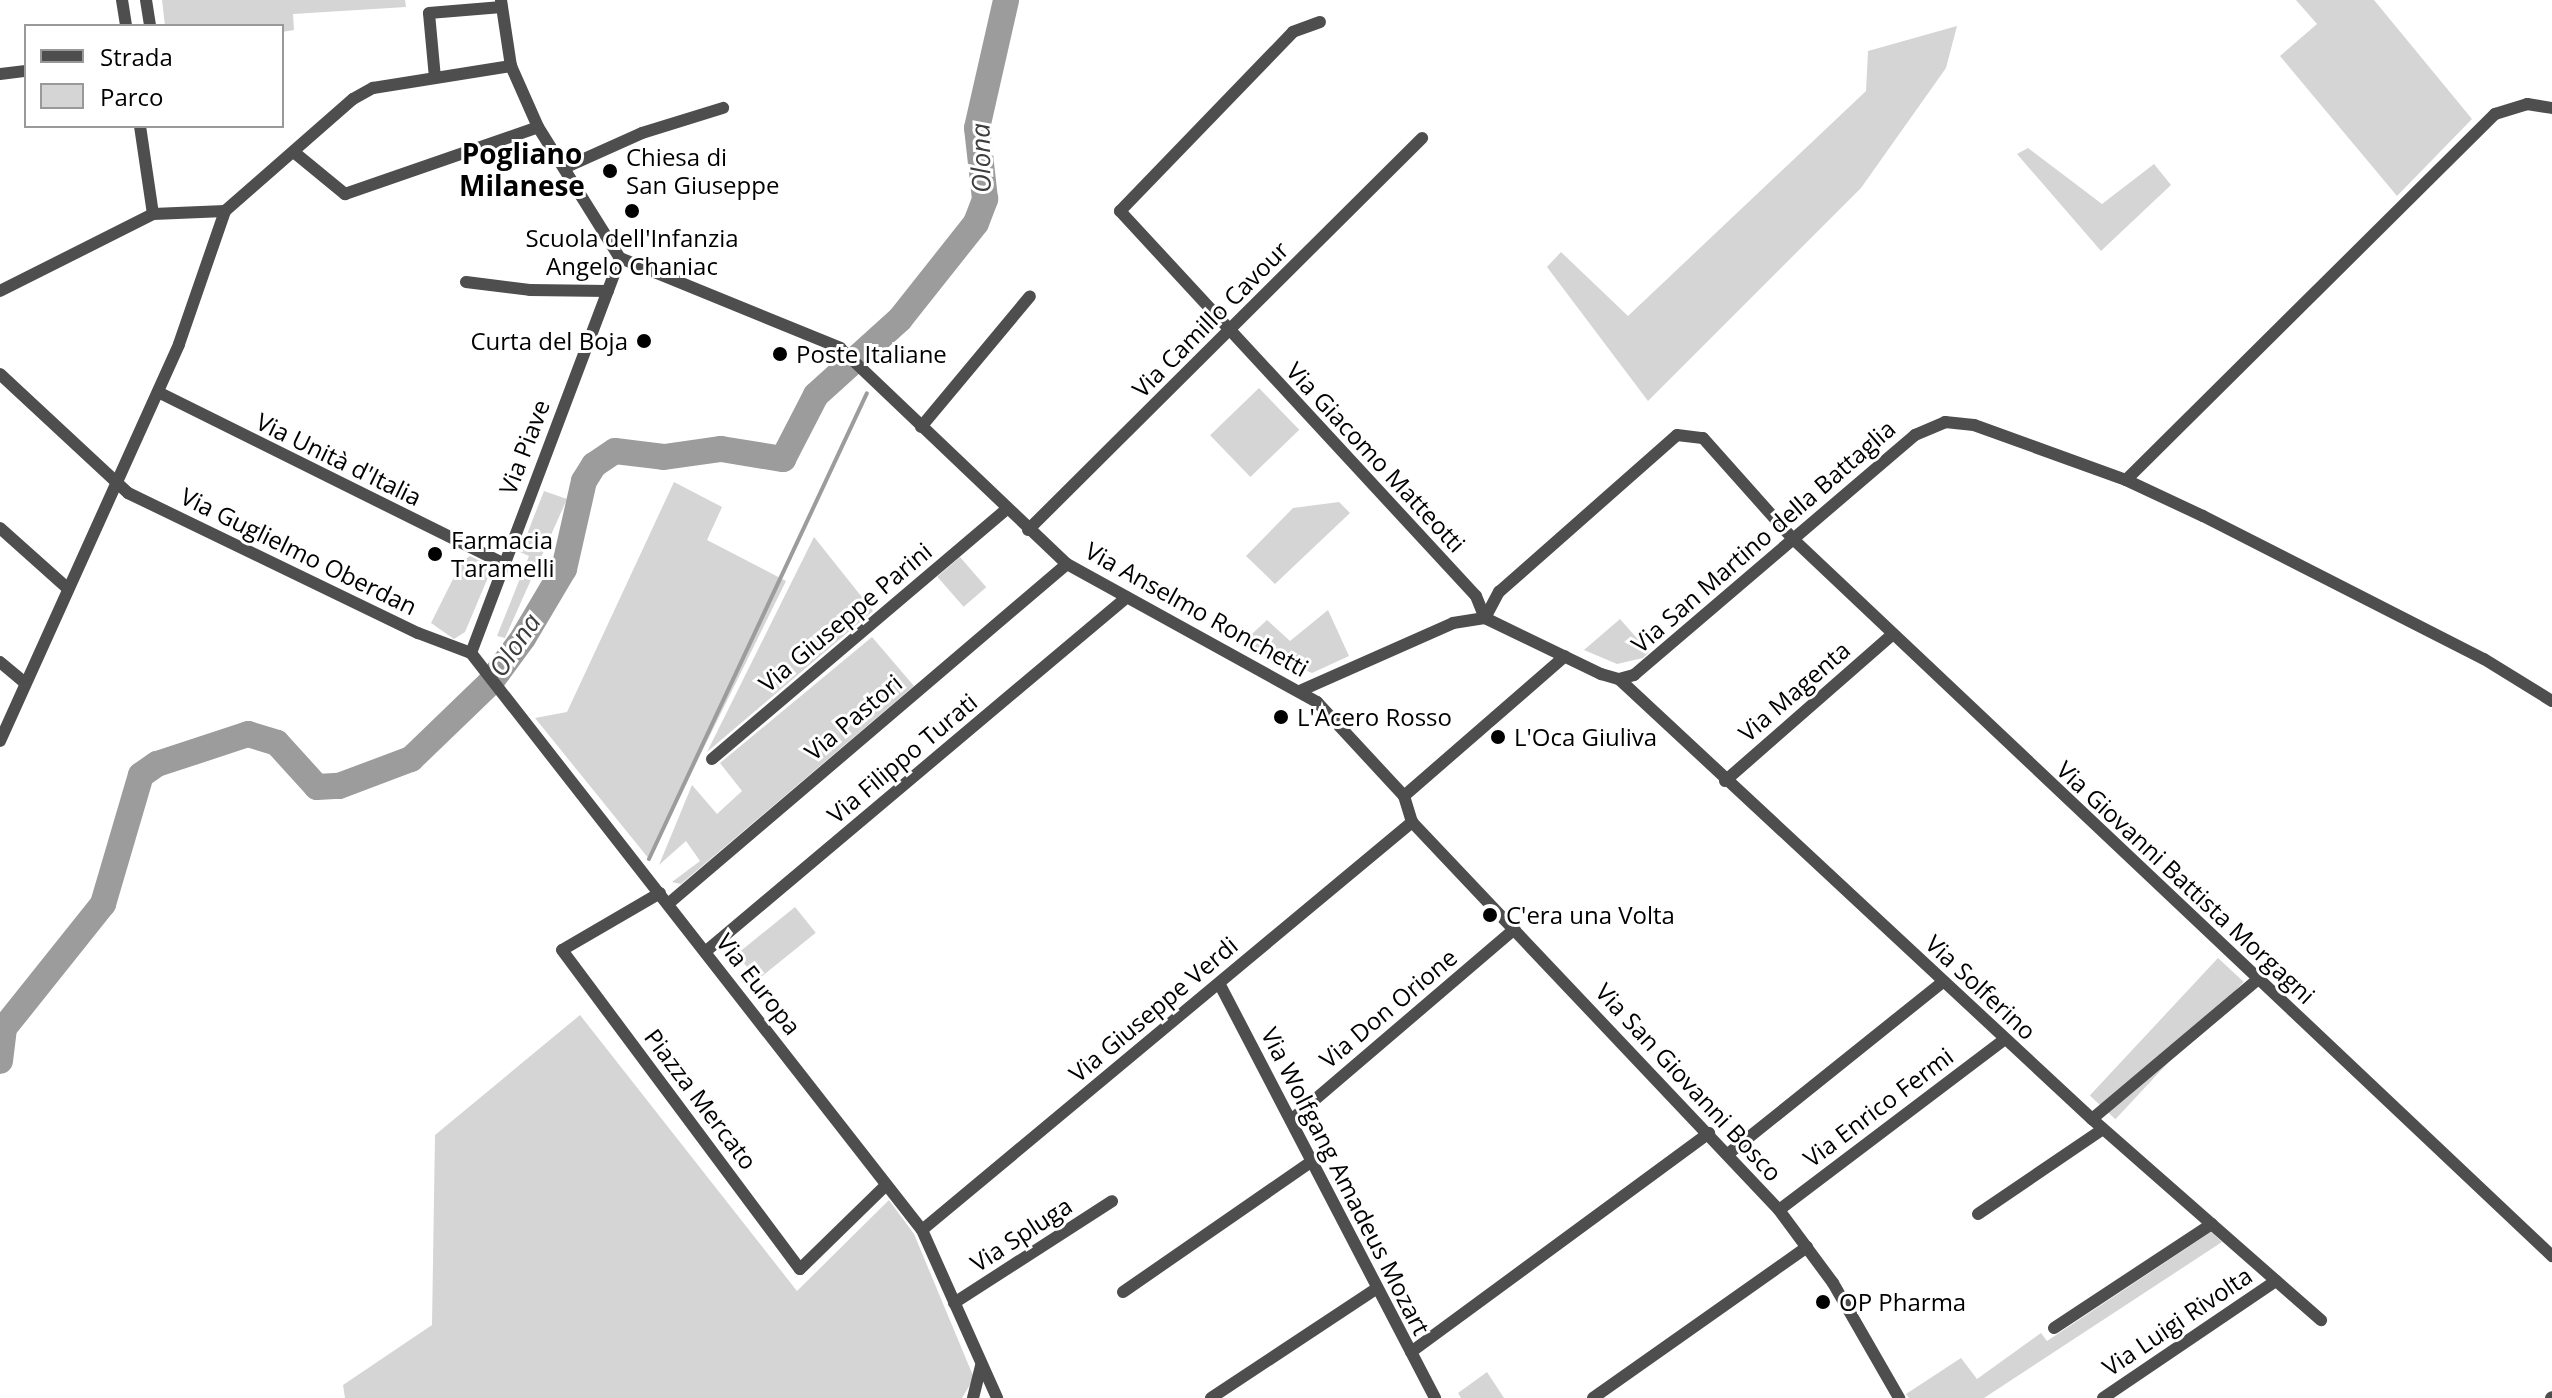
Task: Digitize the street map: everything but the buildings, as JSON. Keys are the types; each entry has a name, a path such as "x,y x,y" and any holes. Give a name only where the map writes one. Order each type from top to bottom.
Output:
{"street":[{"path":"122,0 126,24"},
{"path":"146,0 150,24"},
{"path":"435,78 429,13 502,3 511,66 538,127 620,258"},
{"name":"Via Giacomo Matteotti","path":"1320,22 1293,32 1120,211 1476,596 1485,618"},
{"path":"0,741 114,479 158,392 225,211 295,153 353,99 373,88 511,66"},
{"path":"0,74 24,71"},
{"path":"2126,480 2495,114 2527,104 2552,108"},
{"path":"564,168 642,133 723,108"},
{"path":"295,153 345,194 538,127"},
{"path":"140,128 153,214"},
{"name":"Via Camillo Cavour","path":"1028,530 1422,138"},
{"path":"0,291 153,214 225,211"},
{"name":"Via Piave","path":"471,653 620,258"},
{"name":"Via Anselmo Ronchetti","path":"620,258 840,348 1067,564 1302,690 1404,796 1412,822"},
{"path":"466,282 530,290 608,291"},
{"path":"921,427 1030,296"},
{"name":"Via Guglielmo Oberdan","path":"0,374 128,493 460,653 471,653"},
{"name":"Via Unità d'Italia","path":"158,392 503,563"},
{"name":"Via San Martino della Battaglia","path":"1485,618 1619,679 1650,665 1792,538 1915,435 1945,422 1974,425 2126,480 2484,659 2552,701"},
{"name":"Via Giovanni Battista Morgagni","path":"1485,618 1499,592 1677,435 1703,438 1792,538 2552,1256"},
{"name":"Via Giuseppe Parini","path":"712,759 1007,509"},
{"path":"0,528 66,587"},
{"name":"Via Pastori","path":"664,899 1067,564"},
{"name":"Via Filippo Turati","path":"705,952 1127,597"},
{"path":"1302,690 1453,623 1485,618"},
{"name":"Via Magenta","path":"1725,781 1893,634"},
{"name":"Via Europa","path":"471,653 922,1230 997,1398"},
{"path":"1404,796 1565,656"},
{"path":"0,662 25,683"},
{"name":"Via Solferino","path":"1619,679 1725,781 2092,1119 2321,1320"},
{"name":"Via San Giovanni Bosco","path":"1412,822 1779,1210 1807,1247 1899,1398"},
{"name":"Via Giuseppe Verdi","path":"922,1230 1412,822"},
{"name":"Piazza Mercato","path":"664,899 562,950 800,1269 886,1185"},
{"name":"Via Don Orione","path":"1291,1120 1515,929"},
{"path":"2092,1119 2257,980"},
{"path":"1728,1154 1943,982"},
{"name":"Via Wolfgang Amadeus Mozart","path":"1219,983 1435,1398"},
{"name":"Via Enrico Fermi","path":"1779,1210 2005,1039"},
{"path":"1978,1214 2103,1129"},
{"path":"1411,1352 1709,1133"},
{"path":"1123,1292 1312,1161"},
{"name":"Via Spluga","path":"954,1303 1112,1201"},
{"path":"2054,1328 2212,1224"},
{"path":"1593,1398 1807,1247"},
{"name":"Via Luigi Rivolta","path":"2103,1398 2276,1281"},
{"path":"1211,1398 1377,1288"},
{"path":"973,1398 981,1362"}],"green space":[{"path":"162,0 405,0 406,7 293,14 294,30 284,32 284,24 165,24"},
{"path":"2296,0 2374,0 2472,119 2397,196 2280,56 2317,24"},
{"path":"1957,26 1946,68 1861,188 1648,401 1547,267 1561,252 1628,316 1866,91 1868,51"},
{"path":"2028,148 2102,204 2154,164 2171,185 2101,251 2017,154"},
{"path":"1259,388 1299,430 1250,477 1210,435"},
{"path":"674,482 722,507 707,540 786,581 649,859 535,718 567,712"},
{"path":"544,491 567,499 505,638 497,636 529,556 520,552"},
{"path":"1339,502 1350,513 1275,584 1246,556 1293,508"},
{"path":"814,537 873,611 707,752"},
{"path":"470,556 484,563 489,575 465,632 454,639 431,623 462,561"},
{"path":"960,557 986,587 964,607 937,577"},
{"path":"1328,610 1349,656 1312,673 1241,644 1267,620 1290,641"},
{"path":"1620,619 1649,652 1643,658 1617,664 1584,650"},
{"path":"872,637 914,686 681,884 672,882 700,861 686,841 659,865 692,785 717,814 742,791 720,763"},
{"path":"795,907 816,933 757,980 737,954"},
{"path":"2218,958 2244,982 2115,1119 2090,1095"},
{"path":"580,1015 797,1291 889,1200 914,1234 974,1378 962,1398 345,1398 343,1385 432,1325 435,1135"},
{"path":"2211,1232 2222,1242 1984,1398 1909,1398 1906,1394 1961,1358 1977,1379 2041,1333 2047,1341"},
{"path":"1487,1372 1504,1398 1461,1398 1458,1393"}],"waterway":[{"name":"Olona","path":"0,1061 4,1028 103,904 141,775 157,764 248,734 277,743 317,787 339,786 411,759 490,683 523,638 564,569 584,481 594,465 615,451 664,457 721,449 783,459 816,395 900,319 976,223 985,199 977,128 1006,0"},
{"path":"649,859 867,393"}],"place":[{"name":"Chiesa di San Giuseppe","path":"610,171"},
{"name":"Scuola dell'Infanzia Angelo Chaniac","path":"632,211"},
{"name":"Curta del Boja","path":"644,341"},
{"name":"Poste Italiane","path":"780,354"},
{"name":"Farmacia Taramelli","path":"435,554"},
{"name":"L'Acero Rosso","path":"1281,717"},
{"name":"L'Oca Giuliva","path":"1498,737"},
{"name":"C'era una Volta","path":"1490,915"},
{"name":"OP Pharma","path":"1823,1302"}],"district":[{"name":"Pogliano Milanese","path":"522,169"}]}
